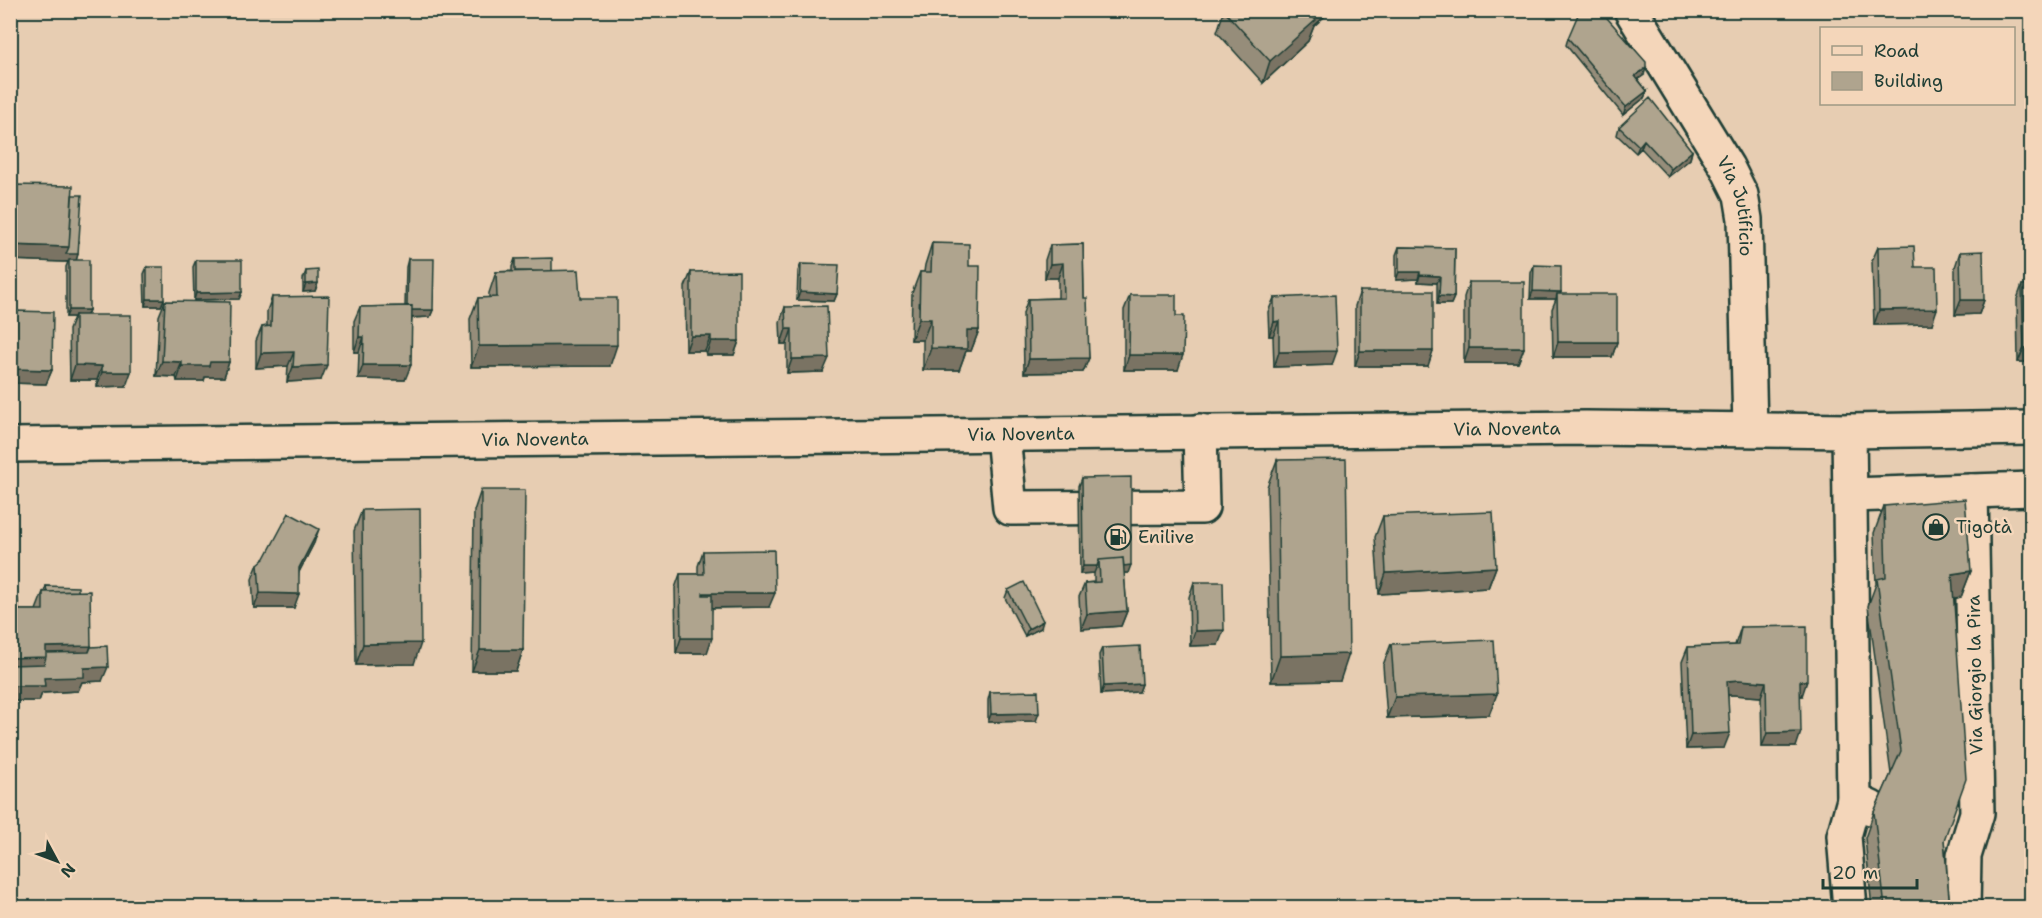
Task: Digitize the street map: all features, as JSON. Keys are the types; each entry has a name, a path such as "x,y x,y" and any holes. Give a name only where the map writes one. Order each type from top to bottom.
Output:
{"main road":[{"name":"Via Jutificio","path":"1630,10 1727,167 1741,195 1745,219 1750,429"},
{"name":"Via Noventa","path":"10,445 1200,431 1574,428 1849,432 2031,428"},
{"path":"1003,435 1010,508 1202,507 1200,431"},
{"path":"1849,432 1850,612 1862,804 1844,836 1850,908"},
{"path":"1851,495 2031,489"},
{"name":"Via Giorgio la Pira","path":"1963,908 1954,851 1977,813 1971,491"}],"building":[{"path":"1315,10 1310,15 1316,20 1270,61 1224,11"},
{"path":"1580,10 1600,10 1646,62 1646,68 1635,76 1647,91 1626,107 1568,38"},
{"path":"1650,98 1692,151 1671,169 1644,140 1639,146 1619,127"},
{"path":"12,185 73,186 69,247 10,245"},
{"path":"72,195 82,195 78,254 66,254 69,247"},
{"path":"932,243 969,244 969,266 980,266 979,330 967,330 967,349 931,348 931,319 919,319 920,272 931,272"},
{"path":"1083,244 1084,298 1087,298 1089,358 1029,359 1028,299 1064,298 1063,263 1050,264 1050,245"},
{"path":"1914,246 1915,267 1936,267 1937,309 1879,310 1878,247"},
{"path":"1399,247 1455,248 1454,297 1439,296 1440,276 1420,275 1420,272 1399,272"},
{"path":"1983,251 1984,300 1961,300 1960,252"},
{"path":"552,258 552,271 515,271 515,259"},
{"path":"408,259 434,259 433,310 412,310 412,306 407,306"},
{"path":"69,260 89,260 89,310 69,310"},
{"path":"196,260 242,260 242,292 196,293"},
{"path":"801,264 839,265 837,294 800,292"},
{"path":"1534,265 1561,266 1561,292 1533,291"},
{"path":"147,267 164,267 164,299 147,299"},
{"path":"318,270 318,283 306,284 306,271"},
{"path":"578,270 580,298 617,298 617,345 479,346 478,298 497,297 496,272"},
{"path":"739,271 739,341 711,341 711,336 691,336 691,272"},
{"path":"1469,282 1524,282 1524,348 1469,348"},
{"path":"2031,284 2031,348 2024,348 2022,285"},
{"path":"1360,291 1433,291 1433,351 1360,351"},
{"path":"1557,294 1617,294 1617,342 1558,342"},
{"path":"1130,295 1176,295 1176,316 1184,316 1183,355 1129,355"},
{"path":"1335,295 1337,351 1279,352 1279,321 1274,322 1274,298"},
{"path":"329,296 327,365 293,367 294,352 261,353 262,327 271,326 272,297"},
{"path":"165,301 230,302 229,362 210,362 209,366 182,366 182,362 162,361"},
{"path":"412,306 411,365 363,365 364,337 359,337 360,307"},
{"path":"827,306 829,358 792,359 792,329 786,329 785,307"},
{"path":"16,311 53,312 52,370 14,369"},
{"path":"75,315 131,315 131,372 102,372 102,366 75,365"},
{"path":"1346,459 1349,654 1280,656 1277,460"},
{"path":"1131,477 1131,565 1124,566 1123,558 1099,560 1097,566 1083,566 1082,478"},
{"path":"481,490 525,490 523,650 480,650"},
{"path":"1965,499 1971,571 1952,574 1966,779 1944,840 1950,908 1885,908 1874,812 1901,751 1877,579 1886,577 1884,506"},
{"path":"420,509 421,643 363,644 362,510"},
{"path":"1493,512 1496,567 1386,573 1383,516"},
{"path":"289,513 319,529 299,568 299,594 260,593 258,564 265,558"},
{"path":"774,550 775,593 703,593 703,595 712,595 712,638 681,638 680,574 704,574 703,551"},
{"path":"1123,558 1127,611 1087,614 1085,583 1100,582 1099,560"},
{"path":"1024,582 1043,621 1028,629 1008,590"},
{"path":"1194,582 1223,582 1224,630 1195,631"},
{"path":"46,586 78,587 78,591 47,592"},
{"path":"90,591 91,646 46,647 46,657 10,658 10,599 18,599 19,610 43,610 43,592"},
{"path":"10,595 16,595 16,599 10,599"},
{"path":"1807,626 1807,681 1800,681 1801,732 1767,733 1766,682 1739,680 1727,681 1730,733 1691,735 1688,647 1738,645 1741,627"},
{"path":"1494,640 1497,694 1395,697 1391,644"},
{"path":"107,646 108,667 84,668 84,677 44,678 45,686 12,686 13,704 10,704 10,665 44,664 46,653 89,652 91,647"},
{"path":"1140,646 1142,684 1104,686 1102,648"},
{"path":"1038,691 1039,713 991,714 990,692"}],"place":[{"name":"Tigotà","path":"1936,527"},
{"name":"Enilive","path":"1118,537"}]}
